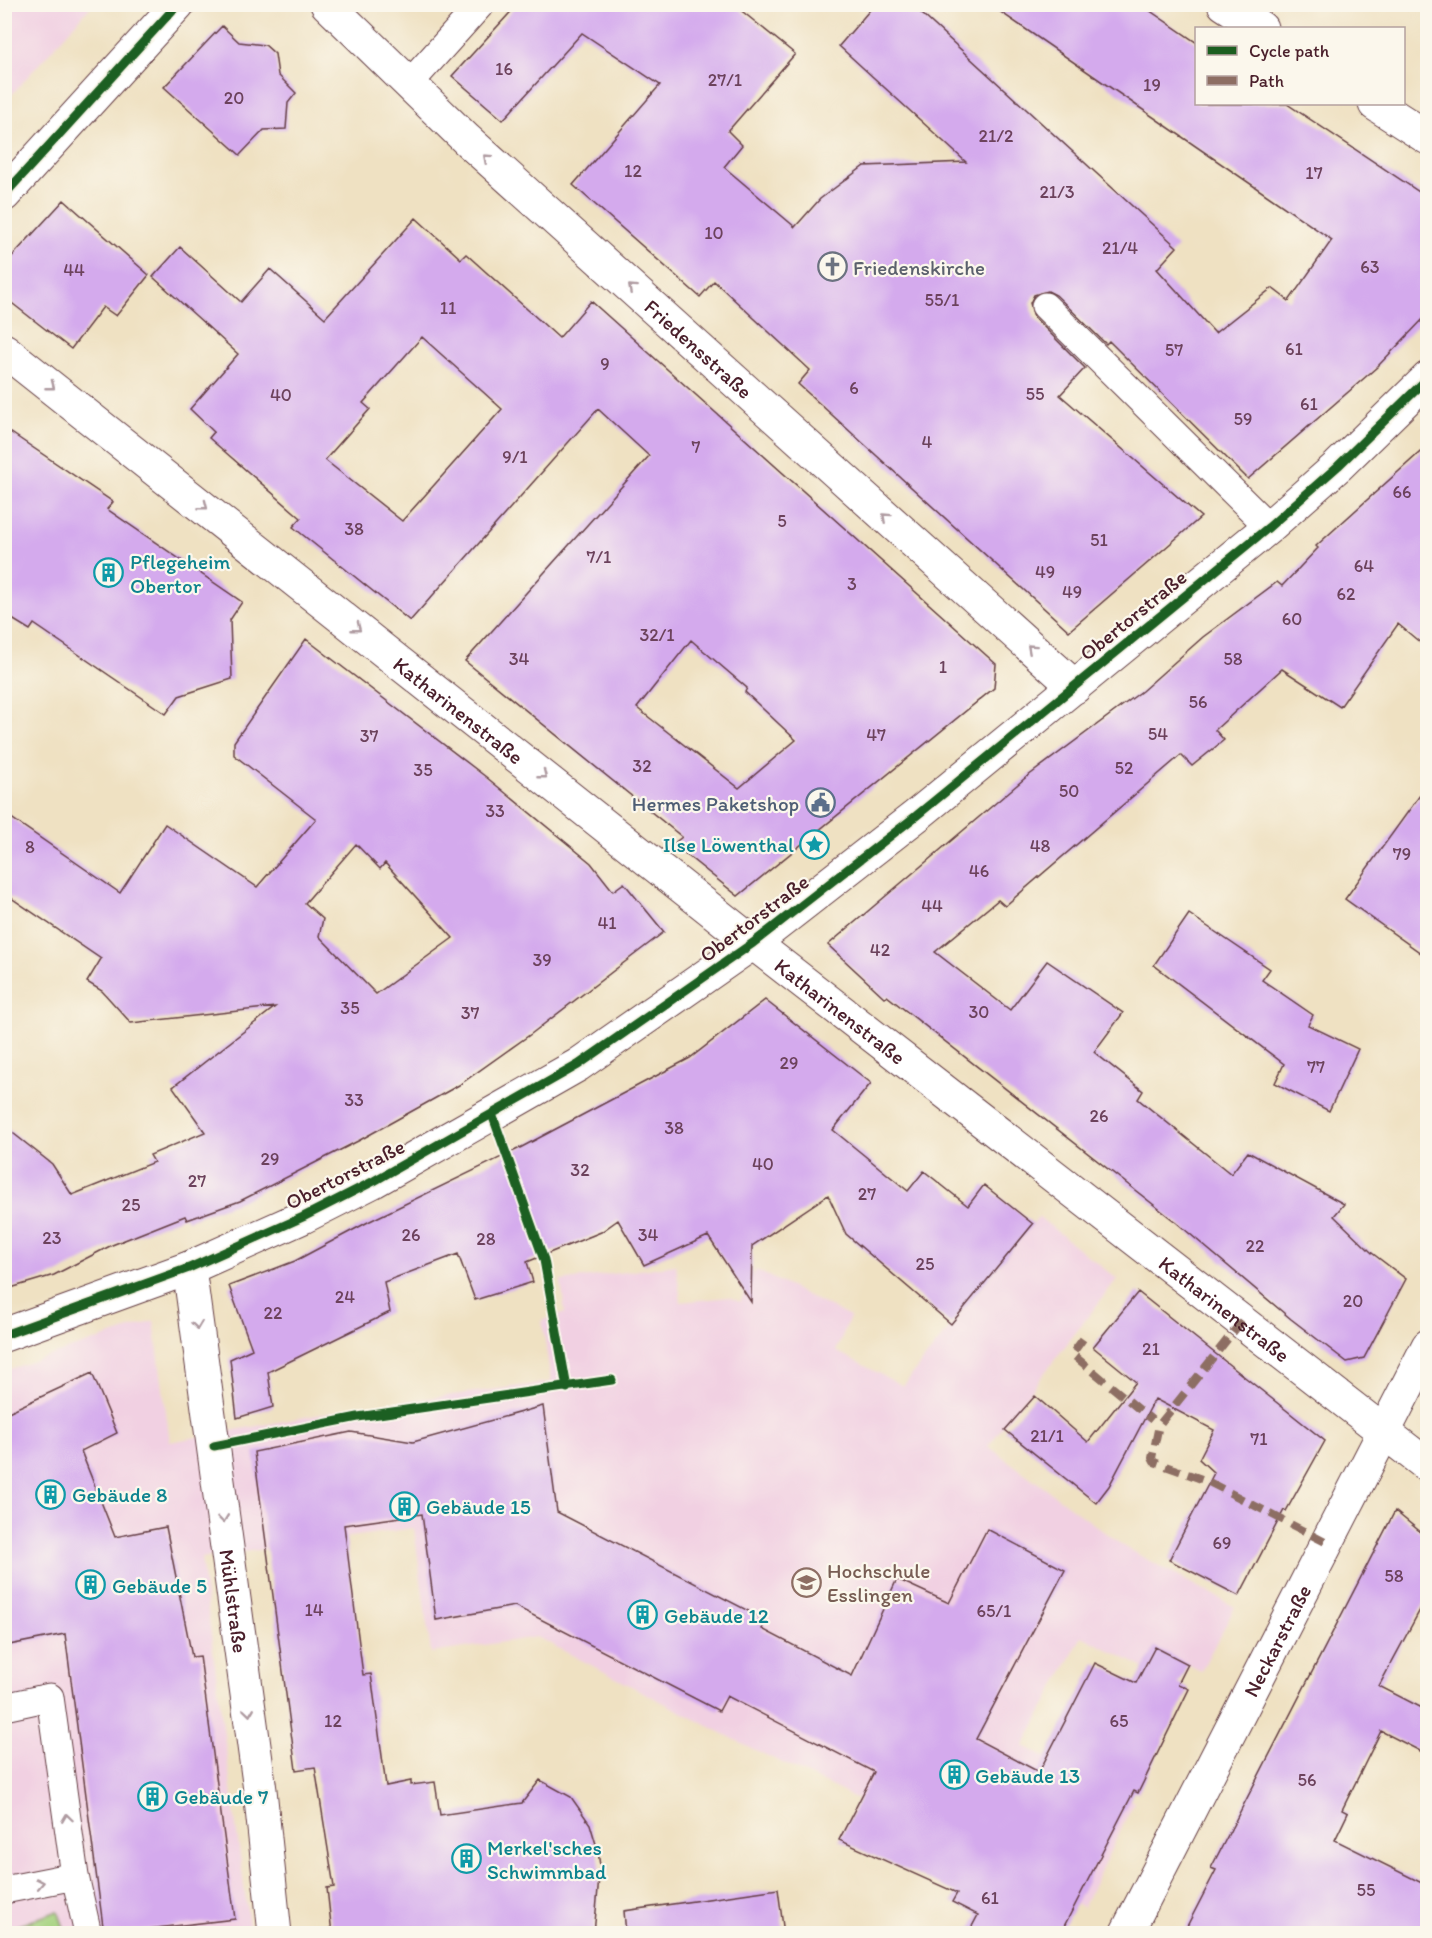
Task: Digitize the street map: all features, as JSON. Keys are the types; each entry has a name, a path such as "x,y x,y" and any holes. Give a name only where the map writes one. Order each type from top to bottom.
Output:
{"street":[{"path":"4,195 178,4"},
{"name":"Friedensstraße","path":"327,4 466,139 1075,687"},
{"path":"1224,4 1259,27"},
{"path":"1377,105 1428,138"},
{"name":"Katharinenstraße","path":"4,350 753,943 1021,1153 1428,1466"},
{"name":"Obertorstraße","path":"4,1335 189,1268 303,1217 374,1181 568,1071 753,943 1075,687 1269,527 1338,466 1428,378"},
{"name":"Mühlstraße","path":"189,1268 260,1790 275,1934"},
{"name":"Neckarstraße","path":"1126,1934 1428,1346"}],"lane":[{"path":"409,84 481,4"},
{"path":"1045,306 1269,527"},
{"path":"4,1707 50,1698 75,1876 88,1934"},
{"path":"4,1890 75,1876"}],"shaded area":[{"path":"4,5 92,5 5,102"},
{"name":"Hochschule Esslingen","path":"1039,1217 1117,1279 988,1446 1126,1548 1235,1607 1201,1671 1155,1648 1144,1668 1082,1636 1024,1746 1134,1802 1083,1907 747,1746 537,1637 431,1653 414,1528 201,1558 250,1933 5,1933 4,1371 154,1321 170,1442 355,1408 551,1382 542,1320 565,1313 561,1281 676,1265 681,1302 729,1297 740,1302 756,1270 850,1317 836,1351 903,1386"}],"green space":[{"path":"58,1911 66,1933 5,1933 5,1930"}],"building":[{"path":"518,4 733,4 795,54 728,131 742,145 724,167 795,227 820,199 864,166 966,162 839,46 875,4 911,4 1177,247 1157,269 1215,333 1272,288 1289,301 1332,240 989,4 1140,4 1195,42 1195,105 1288,105 1428,198 1428,314 1377,367 1248,479 1109,341 1106,344 1056,295 1048,291 1034,295 1030,303 1034,317 1085,368 1060,395 1201,517 1069,631 798,384 810,370 714,281 700,297 573,185 660,85 582,33 503,120 452,76"},
{"path":"222,26 239,42 265,45 275,54 278,75 296,93 288,103 286,129 264,130 240,155 164,87"},
{"path":"64,200 149,275 116,316 103,307 71,349 4,297 4,265"},
{"path":"416,218 461,259 466,254 559,338 591,301 996,664 994,688 738,896 673,844 682,837 465,661 649,456 598,409 410,621 293,527 301,518 209,438 214,432 190,409 238,354 153,277 180,247 241,302 270,269 325,318","holes":["422,337 502,409 402,521 325,460 370,409 363,403","691,640 747,688 745,692 796,740 739,788 637,708"]},
{"name":"Pflegeheim Obertor","path":"4,428 113,502 107,509 242,602 230,620 232,679 179,696 166,714 34,624 30,630 4,614"},
{"path":"1428,445 1428,649 1398,624 1340,707 1282,669 1215,730 1224,740 1192,766 1181,755 1005,906 998,900 935,952 1010,1010 1047,961 1123,1013 1094,1052 1143,1091 1138,1099 1231,1174 1248,1152 1344,1204 1334,1216 1372,1253 1406,1279 1364,1358 1347,1362 1291,1319 1177,1223 887,996 885,998 828,945 1024,779 1142,691 1203,637 1277,582 1282,586 1318,548 1316,546"},
{"path":"306,639 486,777 591,863 613,891 624,883 664,932 531,1034 459,1085 360,1140 240,1201 187,1220 185,1216 112,1245 54,1275 4,1290 4,1126 52,1164 72,1195 154,1162 150,1155 205,1132 173,1087 275,1007 131,1023 102,991 87,982 101,959 4,893 4,813 120,893 165,824 257,887 316,819 234,755 234,742","holes":["356,844 380,869 385,863 453,938 376,994 319,936 323,919 305,903"]},
{"path":"1428,784 1428,958 1345,899"},
{"path":"1189,914 1270,969 1262,980 1313,1015 1308,1025 1358,1049 1329,1111 1275,1083 1284,1064 1154,965"},
{"path":"765,1000 871,1083 833,1130 908,1191 924,1171 968,1206 984,1185 1033,1224 951,1324 846,1234 828,1195 752,1246 751,1302 708,1236 644,1265 618,1220 601,1232 527,1262 533,1282 475,1300 458,1254 384,1282 390,1312 268,1372 273,1407 237,1418 230,1359 252,1349 229,1286 295,1261 370,1221 518,1149 690,1058"},
{"path":"1138,1292 1325,1441 1286,1511 1284,1510 1239,1596 1169,1560 1214,1473 1199,1459 1214,1430 1155,1399 1109,1486 1096,1503 1005,1430 1035,1396 1088,1442 1136,1382 1093,1347"},
{"path":"92,1373 117,1433 81,1451 115,1537 166,1527 192,1657 200,1656 235,1919 104,1934 65,1634 4,1646 4,1414"},
{"path":"543,1406 557,1512 766,1620 762,1629 852,1676 897,1579 949,1603 987,1529 1065,1570 976,1739 1039,1772 1095,1663 1136,1683 1155,1647 1188,1664 1178,1684 1189,1689 1138,1793 1134,1791 1060,1934 968,1934 978,1915 952,1902 957,1893 839,1840 874,1772 727,1696 719,1711 515,1606 436,1620 422,1514 344,1525 363,1675 371,1674 386,1786 411,1781 411,1785 435,1782 440,1815 522,1803 540,1780 571,1797 590,1824 598,1851 600,1866 594,1934 332,1934 327,1888 334,1887 315,1767 296,1770 254,1452 351,1432 413,1442"},
{"path":"1395,1511 1428,1538 1428,1595 1379,1686 1428,1711 1428,1755 1381,1731 1342,1810 1348,1813 1335,1840 1428,1886 1428,1934 1183,1934 1216,1870 1211,1868"},
{"path":"778,1889 784,1934 626,1934 624,1911"}],"marked path":[{"path":"1242,1321 1159,1425 1152,1458 1154,1462 1207,1481 1325,1542"},
{"path":"1083,1339 1072,1354 1152,1420"}],"cycle path":[{"path":"4,195 178,4"},
{"path":"4,1335 189,1268 303,1217 374,1181 578,1065 753,943 916,816 1269,527 1338,466 1428,378"},
{"path":"492,1114 544,1260 567,1388"},
{"path":"214,1446 358,1417 612,1380"}],"place":[{"name":"Friedenskirche","path":"832,267"},
{"name":"Pflegeheim Obertor","path":"109,573"},
{"name":"Hermes Paketshop","path":"820,803"},
{"name":"Ilse Löwenthal","path":"815,844"},
{"name":"Gebäude 8","path":"51,1494"},
{"name":"Gebäude 15","path":"405,1506"},
{"name":"Hochschule Esslingen","path":"806,1582"},
{"name":"Gebäude 5","path":"91,1585"},
{"name":"Gebäude 12","path":"643,1615"},
{"name":"Gebäude 13","path":"954,1775"},
{"name":"Gebäude 7","path":"153,1796"},
{"name":"Merkel'sches Schwimmbad","path":"466,1859"}]}
